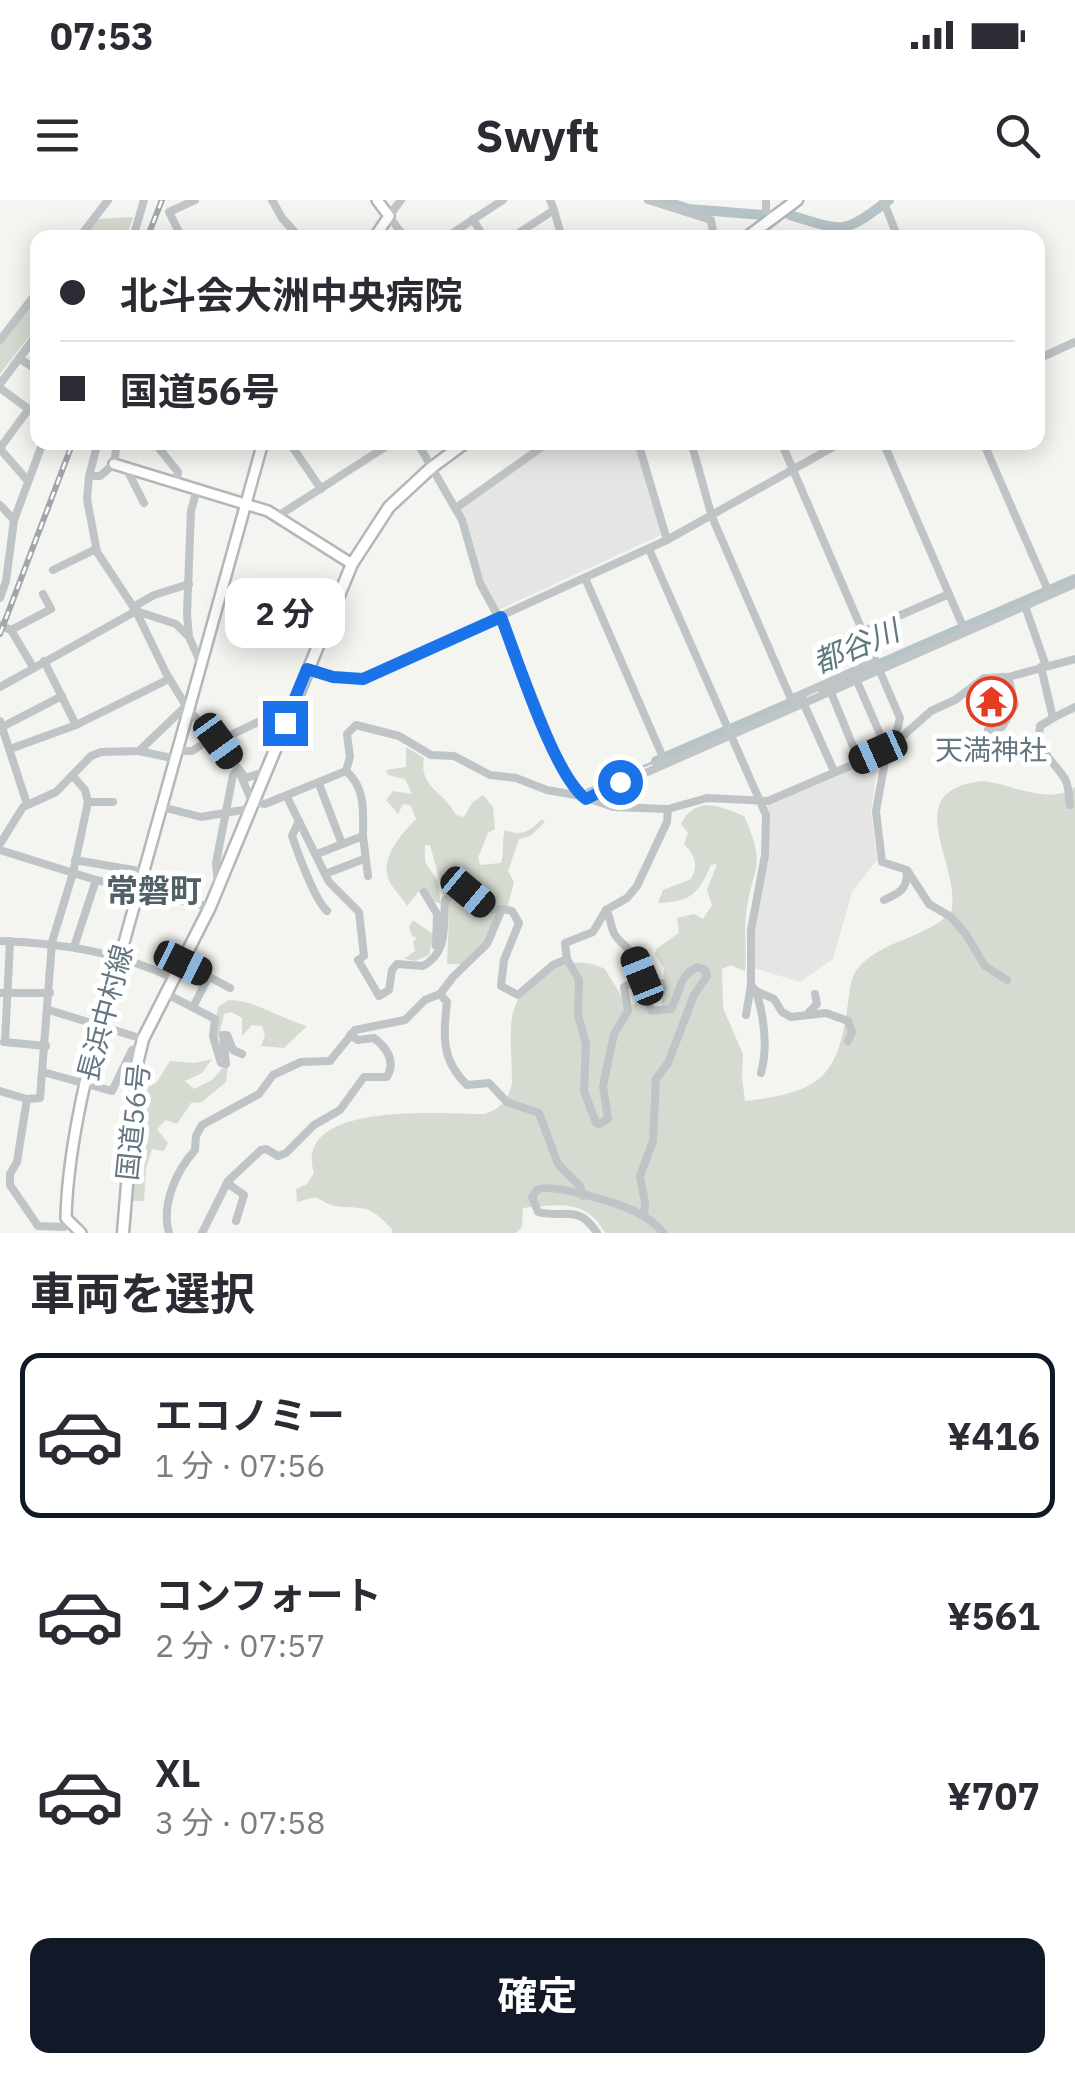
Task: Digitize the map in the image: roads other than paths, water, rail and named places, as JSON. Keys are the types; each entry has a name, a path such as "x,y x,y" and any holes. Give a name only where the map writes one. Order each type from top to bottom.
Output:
{"highway":[{"path":"756,230 797,200"},
{"name":"国道56号","path":"123,1233 142,1044 210,906 352,564 390,506 455,450"}],"main road":[{"path":"377,200 389,216 379,230"},
{"name":"長浜中村線","path":"66,1228 68,1173 85,1083 260,450"},
{"path":"114,464 278,516 352,564"},
{"path":"66,1228 81,1233"}],"street":[{"path":"86,230 108,200"},
{"path":"135,230 144,200"},
{"path":"178,230 169,212 195,200"},
{"path":"272,200 293,230"},
{"path":"399,230 389,216 401,200"},
{"path":"457,230 503,200"},
{"path":"550,200 560,230"},
{"path":"648,200 711,220 713,230"},
{"path":"766,200 766,211 772,218"},
{"path":"883,200 895,230"},
{"path":"523,230 554,210"},
{"path":"473,220 479,230"},
{"path":"0,340 30,301"},
{"path":"1045,356 1075,342"},
{"path":"28,481 0,449 28,410 0,386 30,344"},
{"path":"19,358 30,366"},
{"path":"0,598 14,523 40,450"},
{"path":"96,450 87,500 96,549 188,708 246,778 264,772"},
{"path":"89,476 100,476 114,464 116,450"},
{"path":"160,450 178,472 176,482"},
{"path":"294,450 321,489"},
{"path":"278,516 380,450"},
{"path":"421,450 456,508 480,583 500,617 551,746 584,798"},
{"path":"456,508 538,450"},
{"path":"640,450 668,540"},
{"path":"693,450 712,517 795,702 834,772"},
{"path":"784,450 900,718 876,811 882,862 907,870 930,904 951,917 965,933 985,966 1007,980"},
{"path":"307,669 333,677 363,679 668,540 827,450"},
{"path":"886,450 964,629"},
{"path":"987,450 1049,592"},
{"path":"93,458 114,464"},
{"path":"126,468 144,502"},
{"path":"189,637 191,512 197,489"},
{"path":"0,505 14,523"},
{"path":"0,531 14,523"},
{"path":"649,548 760,801 767,830 751,930 753,988 765,1041 761,1073"},
{"path":"53,570 96,549"},
{"path":"585,578 664,759"},
{"path":"0,688 154,595 189,584"},
{"path":"584,798 878,665 1075,584"},
{"path":"11,630 51,609 43,594"},
{"path":"864,631 949,594"},
{"path":"1025,606 1053,718"},
{"path":"134,609 176,624 189,637 202,664"},
{"path":"0,625 11,630 33,667"},
{"path":"162,807 192,817 265,804 320,784 346,771 350,757 346,734 356,726 398,736 432,755 454,756 490,775 516,778 614,807 668,810 707,798 768,802 890,748 931,711 956,700 984,678 1075,659"},
{"path":"44,661 76,725"},
{"path":"795,702 856,679 878,665"},
{"path":"988,730 994,732 1002,727 1015,705 1008,680 1003,676"},
{"path":"10,749 76,725 169,679"},
{"path":"856,679 890,748"},
{"path":"830,690 859,761"},
{"path":"27,804 1,724 62,696"},
{"path":"210,906 96,880 0,847 6,829 27,804 56,792 91,756 100,752 192,752 292,706"},
{"path":"140,751 188,708"},
{"path":"1070,805 1066,780 1052,766 1039,738 1040,726 1075,708"},
{"path":"238,769 250,805"},
{"path":"218,887 214,879 216,863 233,776 238,769"},
{"path":"346,771 362,794 368,876"},
{"path":"0,1090 27,1099 40,1098 52,942 73,873 88,802 85,790 72,776"},
{"path":"320,784 342,844"},
{"path":"287,796 325,874 359,912 364,956 358,960 378,996 386,993 392,970 398,964 422,966 438,953 446,924 445,900 458,891 468,892 491,910 512,910 519,923 504,960 502,986 518,995 553,965 567,959"},
{"path":"88,802 113,802"},
{"path":"606,910 613,931 633,954 642,976 664,988 661,993 645,991 636,984 624,987 628,1011 614,1034 604,1086 608,1119 599,1124 586,1101 586,1044 578,1016 579,980 564,944 593,932 606,910 627,898 637,886 667,822 668,810"},
{"path":"300,822 292,836 314,895 327,911"},
{"path":"317,854 364,836"},
{"path":"325,874 364,858"},
{"path":"75,860 145,872"},
{"path":"884,900 902,892 907,870"},
{"path":"74,946 96,880"},
{"path":"422,966 435,952 438,928 437,914 424,892"},
{"path":"169,1233 169,1196 184,1162 196,1150 196,1136 202,1125 260,1094 273,1075 292,1064 330,1062 350,1035 364,1027 405,1020 425,1000 440,994 453,976 488,944 502,908"},
{"path":"46,1046 2,1042 5,941 74,946 175,979"},
{"path":"183,963 230,988"},
{"path":"644,1216 640,1176 654,1141 656,1080 668,1063 694,996 707,976 698,967 690,970 682,978 671,1009 661,1012 652,1011 647,1005 645,991"},
{"path":"192,1007 208,976"},
{"path":"753,988 774,1000 791,1017 826,1013 848,1021 852,1032 848,1041"},
{"path":"746,1015 753,988"},
{"path":"4,993 50,993"},
{"path":"167,994 215,1019 213,1036 221,1063 226,1064 223,1035 227,1035 233,1050 242,1054"},
{"path":"440,994 447,1002 443,1036 452,1066 467,1084 489,1083 507,1102 539,1113 558,1164 580,1186 583,1196"},
{"path":"809,1012 818,1004 815,994"},
{"path":"49,1010 100,1024 142,1044"},
{"path":"202,1233 227,1183 260,1150 278,1156 286,1153 314,1125 340,1110 364,1077 387,1077 391,1061 384,1046 374,1038 358,1040 350,1035"},
{"path":"43,1072 112,1091 132,1050 142,1044"},
{"path":"10,1185 27,1099"},
{"path":"0,1169 38,1226 66,1228"},
{"path":"227,1183 244,1195 236,1221"},
{"path":"597,1233 590,1223 572,1213 538,1212 532,1198 544,1186 583,1196 628,1208 664,1233"}],"waterway":[{"path":"660,200 689,209 763,215"},
{"path":"790,215 842,227 861,220 889,200"},
{"name":"都谷川","path":"822,689 1075,579"},
{"name":"都谷川","path":"656,761 802,698"},
{"path":"587,790 656,761"}],"railway":[{"path":"150,230 162,200"},
{"path":"0,634 70,450"}],"place":[{"name":"天満神社","path":"991,702"}],"district":[{"name":"常磐町","path":"154,891"}]}
